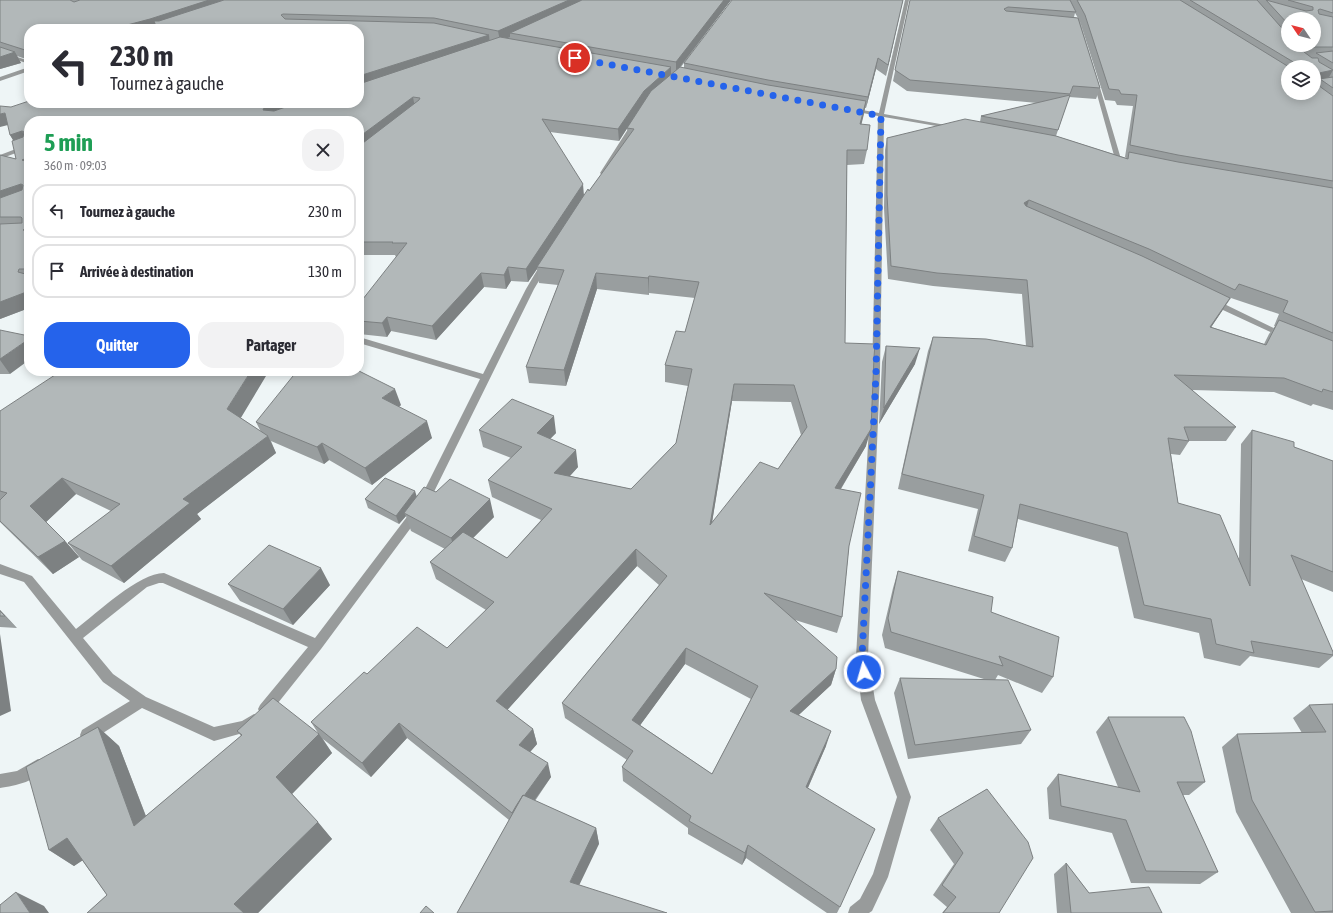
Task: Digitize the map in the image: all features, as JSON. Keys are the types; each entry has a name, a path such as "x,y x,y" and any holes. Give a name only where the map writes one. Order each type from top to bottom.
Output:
{"street":[{"path":"856,913 866,905 880,877 904,798 868,700 862,657 876,374 881,116 907,0"},
{"path":"0,52 24,61"},
{"path":"0,79 24,71"},
{"path":"1094,77 1118,159"},
{"path":"843,109 959,128"},
{"path":"597,182 640,116"},
{"path":"0,157 24,148"},
{"path":"1111,157 1126,161"},
{"path":"0,569 28,579 108,678 141,701 214,734 228,732 244,726 259,716 318,645 423,503 530,288 551,255"},
{"path":"1202,297 1292,339"},
{"path":"364,341 486,378"},
{"path":"75,637 143,584 158,578 164,578 318,645"},
{"path":"77,742 141,701"},
{"path":"0,781 19,778 51,758"}],"building":[{"path":"0,0 70,0 74,2 80,0 209,0 131,24 24,24 24,50 0,42"},
{"path":"224,0 569,0 498,31 434,18 281,15 285,19 434,23 489,35 364,74 364,24 155,24 154,21 159,21"},
{"path":"582,0 724,0 676,62 510,33"},
{"path":"732,0 903,0 888,65 878,58 868,97 768,80 684,63"},
{"path":"910,0 1070,0 1076,12 1008,7 1004,9 1006,11 1078,18 1100,88 1073,86 1070,94 910,80 895,70"},
{"path":"1077,0 1180,0 1281,62 1281,100 1321,100 1321,87 1333,96 1333,181 1178,155 1130,145 1137,95 1121,94 1119,90 1109,89 1085,15"},
{"path":"1190,0 1257,0 1281,27 1281,52 1304,52 1312,58 1318,58 1318,60 1290,60"},
{"path":"1266,0 1306,11 1313,10 1313,7 1288,0 1333,0 1333,13 1320,9 1318,10 1318,12 1281,12 1281,16"},
{"path":"1321,14 1333,17 1333,47 1321,47"},
{"path":"500,37 671,67 644,91 618,129 542,119 583,184 526,269 508,267 504,275 481,273 432,326 387,317 382,323 364,321 364,298 407,243 364,242 364,142 420,98 413,97 364,133 364,116 24,116 24,132 22,131 10,135 5,113 0,114 0,106 11,107 24,103 24,108 264,108 263,110 274,111 283,108 364,108 364,82"},
{"path":"0,47 15,52 0,57"},
{"path":"1333,51 1333,63 1316,53"},
{"path":"1321,63 1333,70 1321,73"},
{"path":"680,67 768,85 866,101 860,124 870,125 867,150 847,150 845,343 875,344 871,429 835,488 861,493 849,546 842,617 764,593 837,657 836,669 790,711 831,731 806,787 875,829 840,907 748,845 745,853 689,821 691,816 622,767 633,751 562,703 667,576 636,549 496,701 533,729 519,745 548,763 524,796 523,795 512,813 399,723 362,763 311,722 364,672 367,674 417,627 447,648 494,602 430,562 463,532 507,558 552,509 488,480 522,447 479,430 512,399 554,416 537,433 576,450 554,473 631,489 676,443 692,369 665,365 676,331 685,332 699,282 649,276 648,278 596,273 564,370 526,367 564,270 537,267 588,189 589,191 634,129 627,128 651,91","holes":["734,384 794,385 807,427 778,469 760,462 710,525","686,648 758,686 712,774 632,720"]},
{"path":"1333,77 1333,88 1321,80 1321,79"},
{"path":"1070,95 1058,130 981,116"},
{"path":"965,119 1056,136 1128,159 1129,152 1178,162 1333,188 1333,333 1283,312 1288,301 1239,284 1235,290 1149,249 1029,200 1024,203 1026,206 1142,256 1230,298 1210,327 1266,345 1279,320 1333,341 1333,392 1323,389 1322,392 1284,378 1174,375 1236,427 1184,427 1189,441 1168,438 1178,503 1220,515 1250,586 1252,430 1294,442 1294,447 1333,461 1333,572 1291,555 1333,655 1251,641 1254,653 1216,644 1211,619 1144,605 1127,533 1020,504 1012,548 974,536 984,495 902,474 933,337 986,339 1033,347 1027,280 937,273 891,266 887,195 887,138"},
{"path":"24,132 24,159 22,160 24,161 24,269 19,269 18,272 24,274 24,293 0,302 0,224 22,223 22,218 0,217 0,198 22,190 23,185 21,184 0,191 0,155 16,159 12,141 23,137"},
{"path":"0,330 24,335 24,342 0,359"},
{"path":"886,346 920,348 884,408"},
{"path":"364,374 395,389 382,398 427,421 365,468 322,443 317,447 256,422 293,376 364,376"},
{"path":"53,376 248,376 227,409 268,436 183,499 190,503 111,566 68,543 120,504 62,478 30,506 65,541 38,557 0,521 0,500 7,493 0,491 0,411"},
{"path":"385,478 415,491 396,516 365,499"},
{"path":"450,479 490,499 451,538 404,513 424,487 436,492"},
{"path":"269,545 321,568 283,609 228,584"},
{"path":"898,571 993,597 991,612 1059,637 1053,677 999,656 1003,666 891,632 888,618"},
{"path":"0,611 5,616 0,616"},
{"path":"900,678 1008,680 1031,730 915,745"},
{"path":"273,698 319,734 276,777 318,822 234,904 244,913 87,913 107,895 67,838 49,850 26,767 98,727 134,826 242,735 237,731"},
{"path":"1333,704 1333,911 1315,912 1252,800 1237,734 1326,732 1309,705"},
{"path":"1108,717 1184,717 1191,731 1205,782 1177,782 1218,872 1146,871 1126,820 1061,806 1058,774 1140,792"},
{"path":"987,789 1028,842 1033,858 999,913 943,913 956,897 942,885 963,853 938,818"},
{"path":"523,795 596,828 570,882 667,913 457,913"},
{"path":"1066,863 1089,893 1149,887 1162,913 1071,913"},
{"path":"16,892 30,913 0,913 0,905"},
{"path":"426,906 434,913 420,913"}],"route":[{"path":"575,58 678,76 767,95 881,116 876,374 862,657 864,672"}]}
